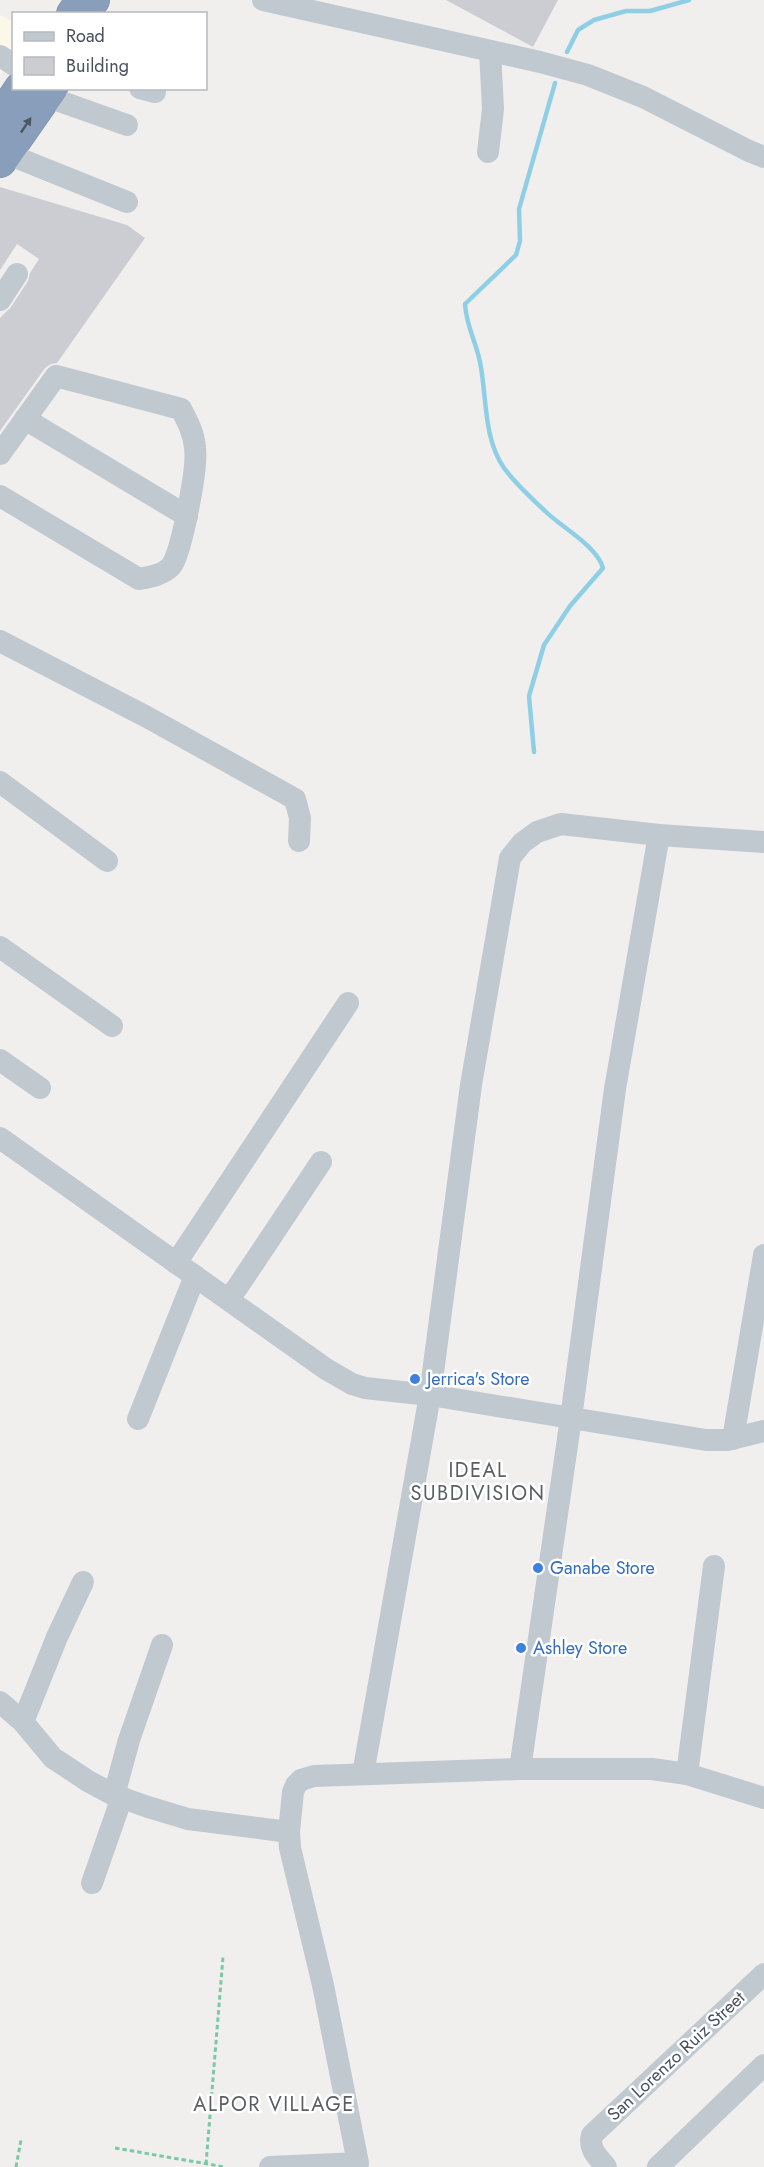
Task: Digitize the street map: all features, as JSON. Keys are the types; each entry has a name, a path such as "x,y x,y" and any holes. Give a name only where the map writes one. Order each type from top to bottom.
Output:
{"highway":[{"path":"75,12 93,0"},
{"path":"0,120 39,91"},
{"path":"2,155 39,91"}],"street":[{"path":"263,0 588,75 643,97 749,152 764,156"},
{"path":"488,152 493,109 490,51"},
{"path":"39,91 127,125"},
{"path":"2,155 127,202"},
{"path":"0,300 17,274"},
{"path":"0,454 56,376 181,410 190,427 196,450 188,516 171,565 158,575 139,579 0,496"},
{"path":"25,419 188,516"},
{"path":"0,641 147,717 295,799 300,818 299,841"},
{"path":"0,782 107,861"},
{"path":"363,1774 430,1395 471,1085 510,858 522,843 537,832 561,824 659,835 764,842"},
{"path":"520,1770 571,1418 615,1089 659,835"},
{"path":"0,947 112,1026"},
{"path":"177,1263 348,1003"},
{"path":"0,1060 40,1088"},
{"path":"0,1138 326,1369 352,1384 706,1440 733,1439 764,1431"},
{"path":"228,1298 321,1162"},
{"path":"733,1439 764,1255"},
{"path":"138,1419 195,1276"},
{"path":"687,1774 714,1566"},
{"path":"24,1722 57,1637 83,1582"},
{"path":"92,1883 118,1796 129,1740 162,1645"},
{"path":"0,1702 24,1722 53,1758 118,1796 188,1819 289,1832"},
{"path":"270,2167 358,2163 320,1974 293,1862 289,1832 293,1792 301,1780 314,1776 363,1774 631,1768 687,1774 764,1798"},
{"name":"San Lorenzo Ruiz Street","path":"606,2167 592,2149 590,2141 592,2135 764,1974"},
{"path":"658,2167 764,2066"}],"path":[{"path":"206,2164 222,1957"},
{"path":"16,2167 21,2140"},
{"path":"115,2148 225,2167"}],"shaded area":[{"path":"0,15 12,21 12,57 0,75"}],"building":[{"path":"446,0 558,0 533,47"},
{"path":"0,187 127,225 145,238 57,363 45,368 0,431 0,318 11,307 39,259 17,244 0,270"}],"waterway":[{"path":"567,52 578,30 594,20 626,11 650,11 689,0"},
{"path":"534,752 529,696 544,645 570,606 603,568 594,552 518,485 497,456 489,430 480,362 467,319 465,304 516,255 520,241 519,209 555,83"}],"place":[{"name":"Jerrica's Store","path":"415,1379"},
{"name":"Ganabe Store","path":"538,1568"},
{"name":"Ashley Store","path":"521,1648"}],"district":[{"name":"IDEAL SUBDIVISION","path":"478,1482"},
{"name":"ALPOR VILLAGE","path":"274,2104"}]}
